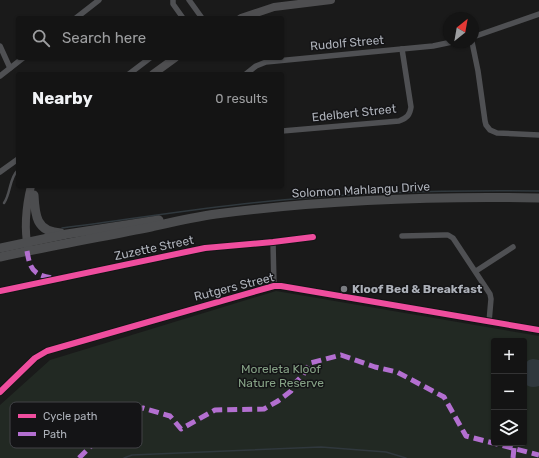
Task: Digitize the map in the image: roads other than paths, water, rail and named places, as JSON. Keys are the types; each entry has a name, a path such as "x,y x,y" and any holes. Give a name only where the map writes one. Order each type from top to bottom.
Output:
{"main road":[{"path":"247,16 274,7 331,0"},
{"path":"156,72 172,60"},
{"path":"33,189 35,214 41,226 51,232 67,234"},
{"path":"30,246 33,189"},
{"name":"Solomon Mahlangu Drive","path":"0,257 67,234 152,220 185,218 259,209 382,199 464,197 539,198"},
{"name":"Solomon Mahlangu Drive","path":"0,248 30,246 152,226 185,218"}],"street":[{"path":"78,16 98,0"},
{"path":"173,0 173,4 182,16"},
{"path":"189,0 201,16"},
{"path":"479,35 539,14"},
{"name":"Rudolf Street","path":"248,72 256,66 266,62 443,44"},
{"path":"0,46 10,68"},
{"path":"473,48 485,121 488,127 496,133 539,135"},
{"name":"Edelbert Street","path":"284,131 399,121 405,119 410,112 411,107 402,49"},
{"path":"0,76 20,60"},
{"path":"132,72 147,60"},
{"path":"0,172 16,160"},
{"path":"402,236 444,235 452,237 490,294 489,322"},
{"name":"Zuzette Street","path":"0,291 205,248 314,237"},
{"path":"273,242 274,286"},
{"path":"476,271 513,247"},
{"name":"Rutgers Street","path":"0,392 35,358 47,351 274,286 539,330"}],"lane":[{"path":"4,203 16,173"}],"waterway":[{"path":"62,228 227,206 314,197 410,192 539,191"},
{"path":"124,458 132,455 321,447 386,452 406,458"}],"place":[{"name":"Kloof Bed & Breakfast","path":"344,289"}],"park label":[{"name":"Moreleta Kloof Nature Reserve","path":"281,376"}]}
